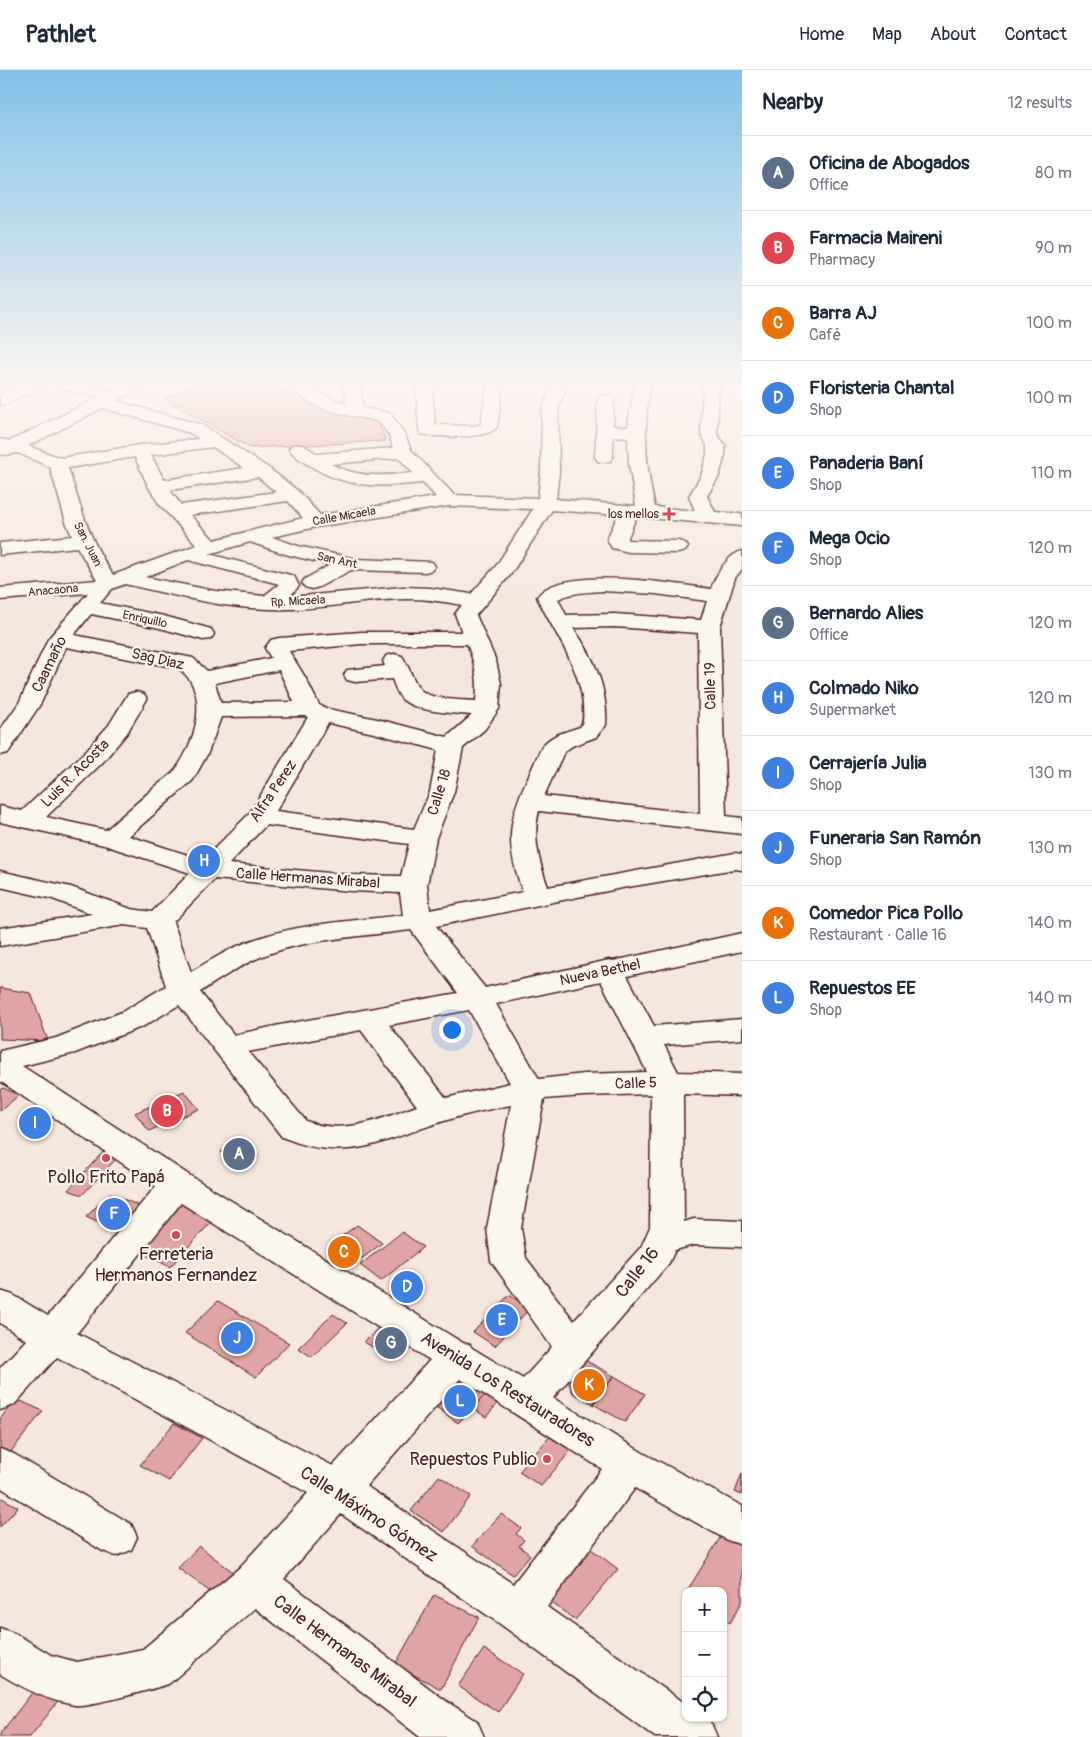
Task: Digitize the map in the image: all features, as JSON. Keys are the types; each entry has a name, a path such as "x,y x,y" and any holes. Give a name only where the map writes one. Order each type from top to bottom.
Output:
{"street":[{"path":"58,464 65,463"},
{"path":"146,463 157,486 176,511 210,547"},
{"path":"247,463 292,495 316,521"},
{"path":"318,463 338,475 362,482 380,483 427,477"},
{"path":"413,463 449,500"},
{"path":"210,710 315,712 451,746 477,724 487,710 490,684 485,661 465,614 474,601 504,570 546,504 550,463"},
{"path":"636,463 638,512 617,539 619,544 678,547"},
{"path":"707,516 698,496 710,476 714,463"},
{"name":"San. Juan","path":"58,464 76,522 91,557 113,582"},
{"path":"157,486 260,471"},
{"path":"176,511 292,495"},
{"name":"Calle Micaela","path":"113,582 187,554 252,536 316,521 449,500 546,504 742,520"},
{"name":"San Ant","path":"252,536 292,550 348,563 371,566 425,566"},
{"path":"0,549 84,541"},
{"path":"187,554 287,580 289,586 269,603"},
{"name":"Calle 19","path":"738,861 730,825 709,627 742,557"},
{"path":"312,583 348,563"},
{"name":"Rp. Micaela","path":"113,582 269,603 305,602 401,593 440,595 474,601"},
{"name":"Anacaona","path":"0,594 113,582"},
{"name":"Caamaño","path":"0,748 30,703 59,639 86,607 113,582"},
{"path":"539,897 528,870 524,850 524,820 554,748 564,741 588,732 594,725 596,712 593,693 585,666 574,644 559,622 547,597 552,593 574,586 599,584 729,584"},
{"name":"Enriquillo","path":"86,607 164,622 203,634"},
{"path":"559,622 588,620 620,621 709,627"},
{"path":"315,712 281,655 279,645 361,638 474,638"},
{"name":"Sag Diaz","path":"59,639 185,663 196,669 203,679 210,710 193,763 184,775 111,839"},
{"path":"203,679 281,655"},
{"path":"355,675 396,666 410,694 414,698 440,704 487,710"},
{"name":"Luis R. Acosta","path":"8,817 93,758 119,728 136,699"},
{"name":"Alfra Perez","path":"159,921 260,817 315,712"},
{"name":"Calle 18","path":"451,746 442,792 423,838 413,885 418,921 468,1001 530,1090"},
{"path":"531,802 730,825"},
{"name":"Calle Hermanas Mirabal","path":"8,817 111,839 208,870 342,882 413,885"},
{"path":"260,817 423,838"},
{"path":"0,1062 64,1046 133,1019 230,961 266,945 312,935 418,921 738,861"},
{"path":"0,879 61,893 124,917 159,921"},
{"path":"0,937 124,917"},
{"name":"Calle 5","path":"159,921 182,989 227,1048 294,1129 306,1136 321,1140 340,1140 366,1134 438,1111 530,1090 624,1082 667,1081 742,1085"},
{"name":"Nueva Bethel","path":"227,1048 280,1035 468,1001 742,942"},
{"path":"610,969 667,1081"},
{"path":"368,1019 438,1111"},
{"path":"644,1037 742,1029"},
{"name":"Avenida Los Restauradores","path":"0,1066 177,1184 457,1356 629,1465 742,1527"},
{"name":"Calle 16","path":"527,1401 656,1254 667,1227 667,1081"},
{"path":"530,1090 504,1228 509,1261 574,1349"},
{"path":"0,1394 52,1337 177,1184"},
{"path":"661,1241 694,1232 742,1234"},
{"name":"Calle Máximo Gómez","path":"0,1305 52,1337 336,1488 518,1612 694,1737"},
{"path":"0,1649 41,1674 77,1684 154,1668 254,1582 336,1488 457,1356"},
{"path":"518,1612 629,1465"},
{"path":"0,1466 116,1537"},
{"name":"Calle Hermanas Mirabal","path":"254,1582 423,1711 461,1737"}],"building":[{"path":"0,988 31,993 48,1041 0,1039"},
{"path":"3,1088 19,1095 0,1111 0,1091"},
{"path":"184,1091 199,1109 149,1131 135,1113"},
{"path":"41,1113 48,1117 29,1132 22,1129"},
{"path":"238,1141 258,1156 240,1168 221,1152"},
{"path":"103,1152 117,1158 82,1195 68,1190"},
{"path":"110,1193 141,1207 119,1232 86,1217"},
{"name":"Ferreteria Hermanos Fernandez","path":"182,1204 214,1219 170,1267 138,1251"},
{"path":"357,1225 382,1243 355,1264 330,1245"},
{"path":"402,1232 423,1247 381,1281 360,1265"},
{"path":"409,1277 419,1284 406,1296 395,1289"},
{"path":"509,1295 530,1308 495,1346 473,1332"},
{"path":"218,1301 289,1343 256,1377 185,1333"},
{"path":"333,1314 347,1323 312,1357 298,1348"},
{"path":"383,1323 394,1330 376,1349 364,1342"},
{"path":"394,1330 405,1336 387,1356 376,1349"},
{"path":"581,1358 614,1376 593,1404 573,1393 566,1376"},
{"path":"614,1376 645,1394 625,1422 593,1404"},
{"path":"462,1379 485,1395 458,1423 435,1406"},
{"path":"485,1395 498,1403 486,1417 472,1408"},
{"path":"16,1399 43,1411 10,1453 0,1448 0,1419"},
{"path":"174,1423 202,1438 169,1481 140,1465"},
{"name":"Repuestos Publio","path":"553,1433 574,1447 541,1486 519,1472"},
{"path":"742,1474 742,1495 735,1492"},
{"path":"439,1476 471,1496 444,1532 411,1511"},
{"path":"0,1497 18,1507 0,1527"},
{"path":"501,1514 521,1528 516,1534 524,1540 519,1546 530,1555 513,1575 472,1546"},
{"path":"723,1533 742,1545 742,1602 730,1623 727,1621 727,1587 689,1587"},
{"path":"583,1543 618,1569 575,1620 540,1594"},
{"path":"199,1546 237,1575 217,1597 178,1568"},
{"path":"434,1595 479,1617 441,1689 395,1665"},
{"path":"484,1649 523,1674 498,1712 458,1686"},
{"path":"38,1685 60,1699 30,1737 0,1737 0,1734"}],"place":[{"name":"los mellos","path":"669,514"},
{"name":"Colmado Niko","path":"204,861"},
{"name":"Farmacia Maireni","path":"167,1111"},
{"name":"Cerrajería Julia","path":"35,1123"},
{"name":"Oficina de Abogados","path":"239,1154"},
{"name":"Pollo Frito Papá","path":"106,1158"},
{"name":"Mega Ocio","path":"114,1214"},
{"name":"Ferreteria Hermanos Fernandez","path":"176,1235"},
{"name":"Barra AJ","path":"344,1252"},
{"name":"Floristeria Chantal","path":"407,1287"},
{"name":"Panaderia Baní","path":"502,1320"},
{"name":"Funeraria San Ramón","path":"237,1338"},
{"name":"Bernardo Alies","path":"391,1343"},
{"name":"Comedor Pica Pollo","path":"589,1385"},
{"name":"Repuestos EE","path":"460,1401"},
{"name":"Repuestos Publio","path":"547,1459"}]}
